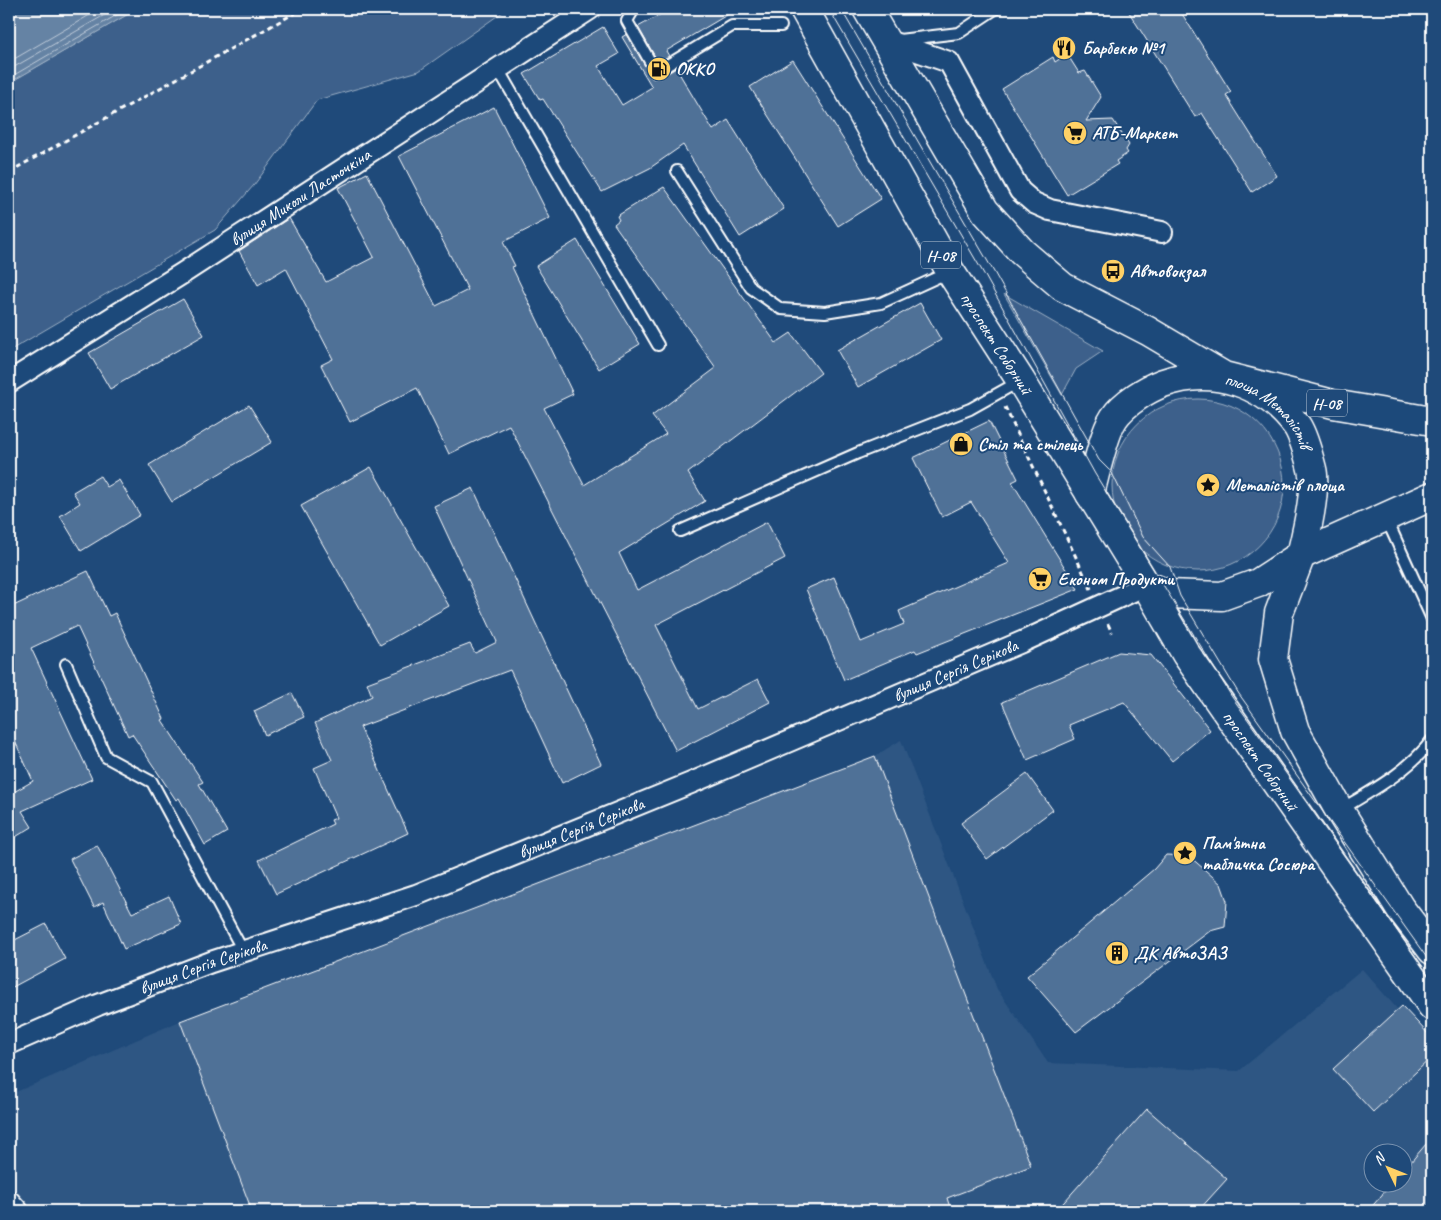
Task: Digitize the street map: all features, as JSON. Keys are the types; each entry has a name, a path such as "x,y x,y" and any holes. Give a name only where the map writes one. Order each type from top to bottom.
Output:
{"main road":[{"name":"проспект Соборний","path":"804,9 950,272 1021,381 1090,494"},
{"name":"Н-08","path":"867,9 888,41 986,211 1022,252 1063,286 1148,331 1224,376 1333,404 1429,416"},
{"name":"площа Металістів","path":"1090,494 1098,460 1114,417 1145,390 1183,376 1224,376 1266,394 1298,428 1313,471 1310,517 1301,556"},
{"name":"Н-08","path":"1090,494 1146,585"},
{"path":"1146,585 1168,594 1222,596 1258,583 1301,556 1432,496"},
{"path":"1301,556 1279,613 1273,659 1295,731 1339,810 1400,908 1432,950"},
{"name":"проспект Соборний","path":"1146,585 1186,654 1432,1006"}],"street":[{"name":"вулиця Миколи Ласточкіна","path":"9,382 183,273 590,9"},
{"path":"888,41 949,62 1020,191 1034,203 1050,210 1162,232"},
{"name":"вулиця Сергія Серікова","path":"9,1044 98,1005 243,951 416,895 691,783 1024,642 1146,585"},
{"path":"9,1201 18,1211"}],"lane":[{"path":"634,9 627,21 656,72 732,26 781,26"},
{"path":"888,41 959,33 995,9"},
{"path":"498,70 658,345"},
{"path":"677,172 751,288 781,309 825,312 881,303 950,272"},
{"path":"680,531 858,453 970,409 1021,381"},
{"path":"1386,517 1432,619"},
{"path":"66,664 106,757 152,782 243,951"},
{"path":"1339,810 1406,767 1419,756 1432,740"}],"path":[{"path":"9,172 302,9"}],"shaded area":[{"path":"137,9 507,9 419,71 317,100 254,185 215,230 9,351 9,83"},
{"path":"1004,294 1103,351 1076,369 1062,395"},
{"path":"1198,399 1215,401 1231,406 1259,424 1277,452 1282,468 1284,485 1282,502 1277,518 1259,546 1231,564 1215,569 1198,571 1181,569 1165,564 1137,546 1119,518 1114,502 1112,485 1114,468 1119,452 1137,424 1165,406 1181,401"},
{"path":"901,740 997,989 1048,1063 1239,1071 1362,969 1429,1045 1432,1053 1432,1211 9,1211 9,1095 180,1021 875,756"}],"water":[{"path":"9,9 137,9 9,83"}],"building":[{"path":"670,9 737,9 666,51 669,56 658,62 638,27"},
{"path":"1127,9 1179,9 1231,92 1226,95 1277,176 1252,192 1202,113 1195,117"},
{"path":"603,27 619,54 598,66 622,105 652,87 622,37 627,34 652,78 660,78 676,68 713,130 728,120 784,209 740,237 683,145 650,168 602,192 543,99 540,100 524,74"},
{"name":"АТБ-Маркет","path":"1067,54 1079,73 1085,71 1101,97 1086,121 1113,120 1129,145 1126,150 1128,153 1116,161 1118,164 1067,195 1002,89 1053,57 1055,62"},
{"path":"793,60 881,199 838,226 750,87"},
{"path":"494,107 550,218 503,242 515,266 512,267 573,394 544,408 584,485 666,434 652,416 716,368 614,224 619,220 617,216 664,187 776,343 791,333 821,373 688,473 705,501 619,553 637,590 767,522 785,558 656,625 698,709 758,679 770,702 676,751 509,425 449,454 417,388 350,422 321,365 333,359 286,268 258,285 239,251 289,218 326,282 374,257 338,188 367,173 436,306 468,290 399,156"},
{"path":"577,240 640,344 599,369 536,266"},
{"path":"183,299 204,335 110,389 89,353"},
{"path":"920,303 941,340 858,387 837,350"},
{"path":"249,405 272,442 172,502 149,465"},
{"path":"989,421 1018,479 1012,482 1078,589 917,653 915,650 844,680 806,589 834,577 861,642 904,624 899,611 1009,563 971,502 942,517 913,458"},
{"path":"371,467 449,606 380,645 301,506"},
{"path":"100,476 107,487 119,480 140,515 81,551 60,516 80,503 73,492"},
{"path":"473,488 601,764 562,783 510,670 360,727 408,833 276,894 259,860 333,824 331,820 336,818 314,768 332,760 315,723 372,696 367,683 470,644 475,653 497,642 434,506"},
{"path":"88,571 109,616 115,613 164,719 162,720 203,782 199,784 227,832 205,845 179,798 176,800 132,734 128,736 77,626 31,648 92,779 22,811 32,827 9,841 9,787 12,793 33,781 9,728 9,608"},
{"path":"1119,652 1151,655 1210,730 1172,761 1124,702 1069,725 1075,739 1027,760 1002,702"},
{"path":"292,693 304,717 265,735 254,711"},
{"path":"875,756 1031,1166 947,1198 951,1211 252,1211 180,1021"},
{"path":"1027,774 1053,810 987,859 961,823"},
{"path":"97,845 132,913 169,896 181,924 124,949 103,902 94,907 70,859"},
{"name":"ДК АвтоЗАЗ","path":"1166,855 1189,856 1221,884 1227,901 1225,927 1210,931 1076,1032 1027,976 1154,869"},
{"path":"46,924 65,959 9,989 9,943"},
{"path":"1402,1006 1432,1038 1432,1057 1373,1112 1333,1069"},
{"path":"1147,1109 1227,1179 1198,1211 1056,1211"},
{"path":"1432,1137 1432,1211 1368,1211 1384,1192 1414,1192 1414,1158"}],"tram line":[{"path":"829,9 984,274 1095,474 1232,697 1432,980"},
{"path":"841,9 994,272 1099,460 1112,473 1143,537 1170,567 1180,596 1239,694 1432,965"}],"place":[{"name":"Барбекю №1","path":"1064,48"},
{"name":"ОККО","path":"659,69"},
{"name":"АТБ-Маркет","path":"1075,133"},
{"name":"Автовокзал","path":"1113,271"},
{"name":"Стіл та стілець","path":"961,444"},
{"name":"Металістів площа","path":"1208,485"},
{"name":"Економ Продукти","path":"1040,579"},
{"name":"Пам'ятна табличка Сосюра","path":"1185,853"},
{"name":"ДК АвтоЗАЗ","path":"1117,953"}]}
